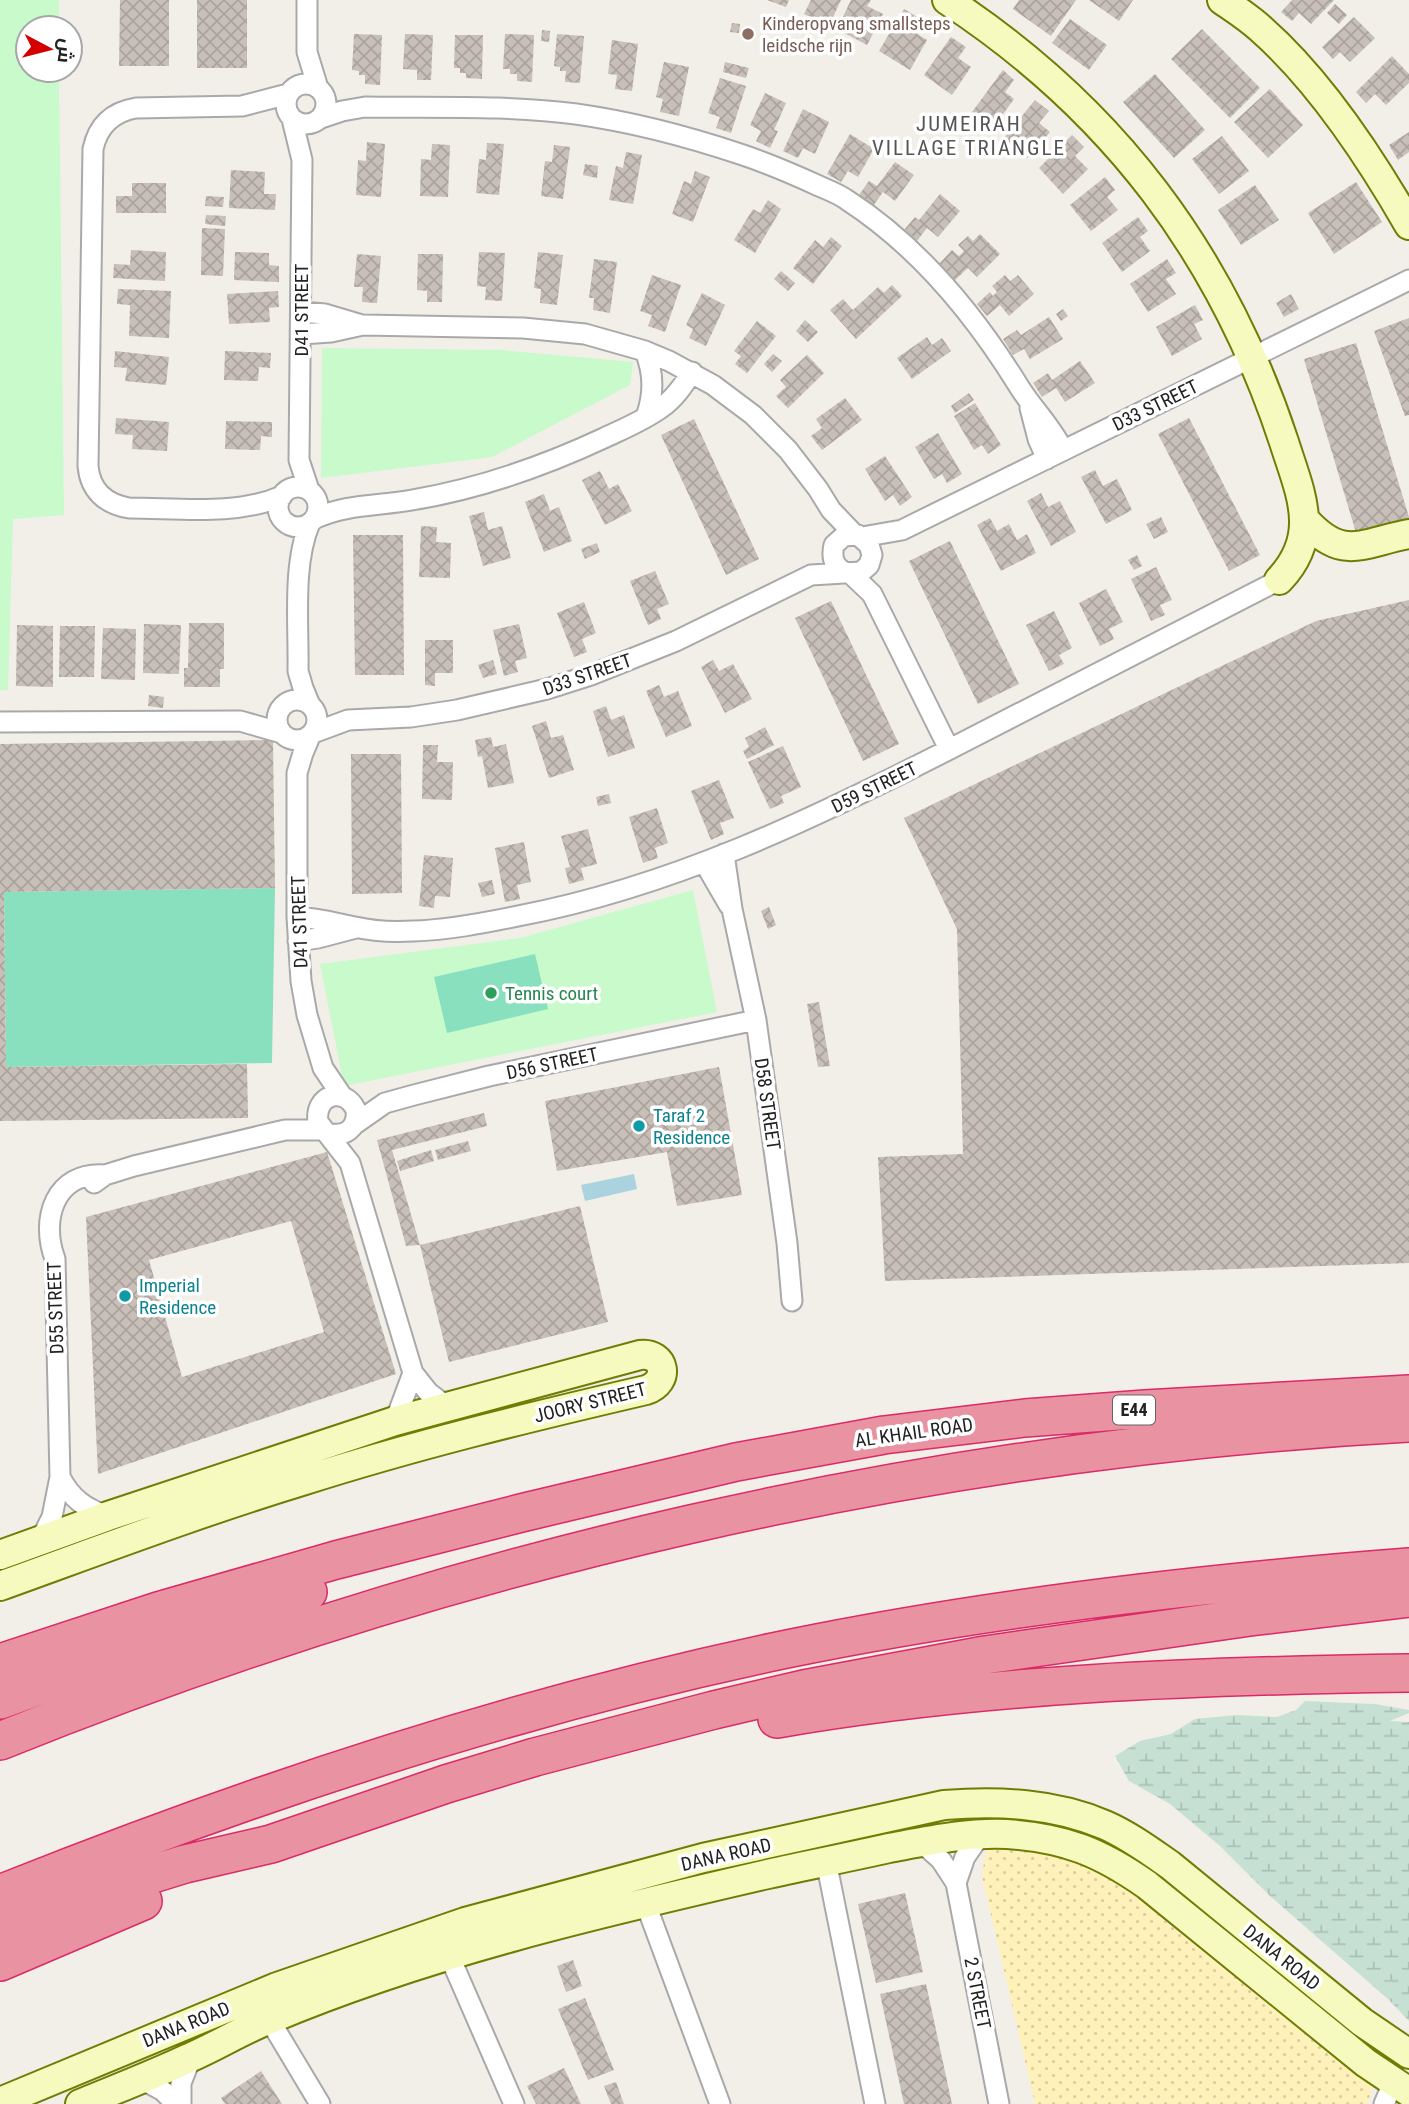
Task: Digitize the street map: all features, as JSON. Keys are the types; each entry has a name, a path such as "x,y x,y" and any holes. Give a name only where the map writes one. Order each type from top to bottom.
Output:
{"highway":[{"name":"AL KHAIL ROAD","path":"0,1663 244,1585 428,1535 749,1459 952,1426 1065,1415 1409,1394"},
{"path":"0,1741 141,1687 340,1619 531,1563 719,1517 902,1481 1082,1454 1255,1434 1409,1423"},
{"path":"0,1700 190,1631 339,1582 376,1566 428,1535"},
{"path":"0,1895 181,1824 326,1774 539,1710 715,1665 870,1633 1051,1604 1237,1581 1409,1567"},
{"path":"0,1932 143,1877 185,1864 271,1844 446,1784 624,1732 804,1689 985,1655 1250,1617 1409,1598"},
{"path":"624,1732 691,1735 881,1703 1035,1688 1193,1679 1409,1673"},
{"path":"0,1962 205,1876 271,1844"}],"street":[{"path":"292,118 286,104 303,70 307,52 307,0"},
{"path":"947,0 1006,41 1079,104 1138,168 1164,202 1211,275 1252,358 1277,423 1304,509 1305,520 1299,553 1279,580"},
{"path":"1222,0 1261,28 1318,91 1369,159 1409,225"},
{"path":"307,52 327,104 320,119"},
{"path":"242,106 309,84 365,107"},
{"path":"349,507 330,502 297,487 262,504 241,509 118,506 100,495 93,486 88,466 93,149 96,138 108,119 126,110 242,106 308,124 342,111 365,107 534,111 613,120 690,137 767,163 846,199 911,251 968,312 993,346 1030,403 1055,435 1055,454"},
{"name":"D41 STREET","path":"284,494 294,477 299,460 302,160 292,118"},
{"name":"D41 STREET","path":"302,160 320,119"},
{"name":"D33 STREET","path":"871,558 902,530 1409,280"},
{"path":"302,312 330,315 363,325"},
{"path":"301,334 331,332 363,325 554,329 585,334 645,351 692,372 733,399 771,432 803,469 831,510 869,545 872,594"},
{"path":"645,351 653,384 646,417"},
{"path":"241,509 296,527 349,507 411,500 476,486 584,447 646,417 670,400 692,372"},
{"name":"D41 STREET","path":"299,460 310,491"},
{"path":"283,734 277,719 294,688 298,671 299,559 303,541 317,514 318,503 310,491"},
{"path":"284,494 278,506 280,516 285,522 299,559"},
{"path":"831,510 833,561 872,594 949,749"},
{"path":"1305,520 1319,535 1338,546 1360,545 1409,534"},
{"name":"D33 STREET","path":"858,535 902,530"},
{"path":"834,546 844,536 858,535"},
{"name":"D59 STREET","path":"297,917 321,919 357,928 411,931 503,919 609,895 704,862 848,801 1279,580 1360,545"},
{"name":"D33 STREET","path":"811,575 834,546"},
{"path":"849,574 865,569 871,558"},
{"name":"D33 STREET","path":"312,733 348,720 411,717 457,710 558,686 676,641 811,575 849,574"},
{"path":"0,722 240,721 298,740 312,733 317,723 298,671"},
{"path":"240,721 301,701 311,706"},
{"name":"D33 STREET","path":"311,706 348,720"},
{"name":"D41 STREET","path":"312,733 297,773 297,917 301,981 323,1068 320,1107"},
{"name":"D41 STREET","path":"283,734 297,773"},
{"name":"D58 STREET","path":"724,854 732,909 756,1020 787,1243 792,1301"},
{"name":"D58 STREET","path":"704,862 732,909"},
{"name":"D59 STREET","path":"298,941 357,928"},
{"name":"D56 STREET","path":"354,1125 385,1103 489,1076 756,1020"},
{"name":"D41 STREET","path":"323,1068 346,1099"},
{"path":"285,1130 332,1096 385,1103"},
{"path":"346,1099 357,1114 350,1163"},
{"path":"320,1107 318,1122 350,1163 413,1373 428,1392 446,1406"},
{"path":"285,1130 341,1135 354,1125"},
{"name":"D55 STREET","path":"40,1541 52,1517 60,1478 55,1259 61,1219 68,1202 81,1189 105,1175 285,1130"},
{"name":"JOORY STREET","path":"0,1555 108,1516 446,1406 640,1355 646,1354 656,1359 662,1369 660,1380 652,1388 487,1427 301,1481 0,1586"},
{"path":"395,1421 413,1373"},
{"path":"60,1478 66,1489 84,1507 108,1516"},
{"name":"DANA ROAD","path":"0,2102 277,1987 466,1922 704,1858 944,1805 985,1802 1026,1804 1066,1812 1105,1825 1142,1845 1171,1865 1362,2022 1409,2054"},
{"path":"956,1883 965,1857 981,1834"},
{"name":"DANA ROAD","path":"80,2104 191,2058 269,2019 449,1955 645,1902 826,1861 921,1842 981,1834 1049,1840 1094,1852 1124,1869 1147,1885 1395,2093"},
{"name":"2 STREET","path":"921,1842 941,1860 956,1883 999,2104"},
{"path":"826,1861 875,2104"},
{"path":"645,1902 720,2104"},
{"path":"449,1955 514,2104"},
{"path":"269,2019 320,2104"},
{"path":"178,2104 181,2083 191,2058"},
{"path":"141,2079 163,2091 178,2104"}],"green space":[{"path":"0,0 59,0 59,14 14,14 14,84 59,84 64,515 13,519 8,690 0,690"},
{"path":"322,348 501,350 633,362 630,385 492,457 321,478"},
{"path":"275,888 272,1063 6,1067 4,892"},
{"path":"693,890 717,1012 344,1086 320,964 520,938"},
{"name":"Tennis court","path":"535,954 548,1009 447,1033 434,977"},
{"path":"1305,1701 1375,1704 1409,1710 1409,1713 1390,1721 1409,1722 1409,2021 1389,2000 1270,1896 1220,1846 1170,1804 1129,1781 1115,1756 1140,1741 1171,1734 1195,1719 1236,1715 1277,1717 1296,1710"}],"sand":[{"path":"1012,1844 1080,1860 1127,1887 1170,1925 1299,2026 1370,2076 1372,2090 1367,2104 1035,2104 982,1876 985,1855 992,1846"}],"water":[{"path":"634,1174 637,1189 585,1201 581,1185"}],"building":[{"path":"120,0 169,0 169,66 119,66"},
{"path":"197,0 247,0 247,68 197,68"},
{"path":"767,0 789,0 786,7"},
{"path":"811,0 841,0 829,26 804,14"},
{"path":"851,0 871,0 867,6 883,14 867,45 837,29"},
{"path":"1019,0 1076,0 1051,36 1013,9"},
{"path":"1089,0 1133,0 1119,21"},
{"path":"1292,0 1334,0 1311,24 1299,13 1292,21 1281,12"},
{"path":"1335,4 1347,15 1339,24 1327,13"},
{"path":"904,9 919,18 911,30 927,40 910,70 879,51"},
{"path":"1354,17 1375,38 1350,62 1340,52 1333,59 1322,47"},
{"path":"1070,19 1107,45 1089,70 1052,43"},
{"path":"732,23 740,24 739,33 730,32"},
{"path":"1202,29 1260,88 1230,118 1171,59"},
{"path":"542,30 550,31 549,42 541,41"},
{"path":"354,34 382,35 380,85 365,84 365,75 359,75 359,71 352,70"},
{"path":"405,34 433,35 431,80 417,80 417,70 403,69"},
{"path":"505,34 534,35 532,82 517,81 517,74 510,74 510,69 503,69"},
{"path":"557,34 584,36 580,83 565,82 566,71 560,71 560,67 554,66"},
{"path":"455,35 483,35 482,79 466,78 466,73 460,73 460,68 454,68"},
{"path":"951,37 966,47 958,58 971,67 952,95 924,75"},
{"path":"612,40 638,44 632,91 615,89 617,75 608,74"},
{"path":"1392,56 1409,74 1409,83 1386,105 1375,94 1366,103 1356,92"},
{"path":"664,62 689,67 679,116 660,112 663,99 656,97"},
{"path":"725,62 749,68 746,78 723,72"},
{"path":"1003,70 1014,80 1005,92 1014,99 993,128 972,112"},
{"path":"1155,74 1205,130 1174,158 1123,102"},
{"path":"720,78 746,86 731,133 716,128 720,117 708,113"},
{"path":"1270,89 1303,125 1268,158 1234,122"},
{"path":"765,93 786,103 774,130 778,131 770,148 756,141 761,131 750,125"},
{"path":"1035,100 1049,111 1039,123 1050,132 1028,158 1004,138"},
{"path":"803,109 829,122 815,154 803,148 798,158 783,151"},
{"path":"1409,132 1409,152 1398,160 1389,145"},
{"path":"850,134 874,149 858,177 848,171 841,182 827,174"},
{"path":"1072,135 1084,147 1075,156 1088,169 1063,194 1039,168"},
{"path":"1222,136 1249,171 1219,194 1192,159"},
{"path":"367,142 385,144 381,197 356,195 358,160 366,161"},
{"path":"487,143 504,144 499,195 476,193 479,159 486,160"},
{"path":"432,144 450,145 448,197 420,196 421,159 431,160"},
{"path":"554,145 570,147 563,199 541,196 545,161 552,162"},
{"path":"626,152 642,155 633,204 609,200 616,166 623,168"},
{"path":"895,162 914,175 895,201 883,192 873,206 859,195 869,181 877,186"},
{"path":"585,164 598,166 597,178 583,175"},
{"path":"231,170 265,172 264,194 276,194 275,210 229,208"},
{"path":"695,171 710,177 693,222 672,214 684,181 691,184"},
{"path":"1105,177 1115,190 1107,197 1118,210 1091,231 1070,205"},
{"path":"1356,182 1382,222 1334,254 1308,213"},
{"path":"132,183 166,183 166,213 116,213 116,196 132,196"},
{"path":"1255,185 1279,220 1241,245 1218,210"},
{"path":"940,194 960,211 938,237 927,228 917,241 904,230 915,217 919,220"},
{"path":"206,196 224,197 223,207 205,206"},
{"path":"768,200 781,209 755,253 734,240 753,209 760,213"},
{"path":"206,215 226,216 225,226 205,224"},
{"path":"1138,217 1148,231 1140,237 1150,251 1122,272 1102,243"},
{"path":"202,228 225,229 223,276 201,275"},
{"path":"980,234 1000,254 977,277 968,268 955,280 939,264 952,250 959,256 964,251 958,245 968,236 973,241"},
{"path":"831,237 842,246 813,284 793,268 815,240 823,247"},
{"path":"131,250 166,252 165,281 113,278 114,264 130,265"},
{"path":"235,252 269,253 269,265 279,266 279,282 234,280"},
{"path":"479,252 505,253 502,301 485,300 486,287 477,286"},
{"path":"538,252 563,255 557,305 540,303 541,289 534,288"},
{"path":"357,254 381,256 377,303 362,302 363,287 354,287"},
{"path":"418,254 443,254 442,302 427,302 427,291 417,290"},
{"path":"594,259 617,262 610,313 593,310 594,298 589,298"},
{"path":"1167,259 1176,273 1166,279 1176,294 1148,312 1130,284"},
{"path":"781,271 795,283 788,291 774,279"},
{"path":"652,275 681,285 665,332 648,326 652,315 640,311"},
{"path":"1005,275 1010,281 1018,275 1034,294 1009,316 1000,305 987,316 977,304 990,292 993,296 997,292 992,286"},
{"path":"892,285 902,296 856,339 830,310 843,299 853,310 878,287 884,293"},
{"path":"118,289 171,291 169,338 129,336 130,305 117,304"},
{"path":"278,291 279,307 269,308 270,322 229,324 227,294"},
{"path":"702,293 725,305 706,346 689,338 693,329 686,325"},
{"path":"1291,294 1299,309 1284,317 1276,303"},
{"path":"1195,305 1203,320 1194,324 1202,339 1172,356 1156,327"},
{"path":"1063,309 1068,316 1061,321 1056,314"},
{"path":"1049,317 1063,339 1030,359 1024,349 1013,355 1003,339 1017,330 1021,335"},
{"path":"1409,318 1409,415 1405,416 1374,331"},
{"path":"805,320 818,332 808,342 796,331"},
{"path":"757,321 776,336 747,373 735,364 741,356 734,351"},
{"path":"927,337 932,345 942,338 951,351 912,379 897,358"},
{"path":"1356,343 1409,517 1409,520 1357,536 1304,359"},
{"path":"115,351 169,357 166,385 125,381 127,368 114,367"},
{"path":"225,351 271,353 270,368 259,367 258,381 224,380"},
{"path":"773,354 782,361 772,372 764,364"},
{"path":"807,355 824,373 788,408 776,396 786,387 780,380"},
{"path":"1080,361 1095,383 1065,402 1056,388 1042,397 1033,383 1048,373 1052,380"},
{"path":"969,393 974,400 955,413 951,406"},
{"path":"845,398 862,420 822,450 811,436 822,428 816,419"},
{"path":"975,403 1001,445 988,454 982,445 974,450 954,416"},
{"path":"116,418 169,422 167,451 132,449 133,435 115,434"},
{"path":"1189,418 1260,555 1229,571 1158,434"},
{"path":"694,419 759,559 726,575 661,435"},
{"path":"226,421 272,422 272,437 261,436 260,450 225,449"},
{"path":"938,433 962,474 947,483 942,474 934,479 915,447"},
{"path":"885,456 912,497 900,506 893,495 885,501 865,469"},
{"path":"1095,470 1103,486 1117,479 1132,510 1106,524 1081,477"},
{"path":"600,471 609,489 618,484 632,511 605,525 582,480"},
{"path":"1041,493 1048,507 1060,501 1076,532 1051,546 1027,501"},
{"path":"544,494 550,511 559,507 572,541 544,552 525,502"},
{"path":"484,512 488,530 502,526 511,558 483,566 469,516"},
{"path":"1161,517 1168,532 1154,539 1146,524"},
{"path":"990,518 997,531 1009,524 1017,540 1027,534 1036,553 1001,571 977,525"},
{"path":"421,526 437,527 436,542 451,543 450,578 419,577"},
{"path":"353,535 403,535 404,675 355,675"},
{"path":"950,541 1019,684 978,704 909,561"},
{"path":"597,543 600,552 585,559 581,549"},
{"path":"1137,555 1142,566 1134,570 1128,560"},
{"path":"1156,567 1172,600 1160,605 1165,615 1151,621 1131,579"},
{"path":"655,571 669,604 657,609 661,619 648,625 630,581"},
{"path":"1106,589 1123,622 1109,629 1114,639 1100,646 1079,603"},
{"path":"1409,600 1409,1263 885,1281 878,1157 963,1154 957,929 904,818 1316,621"},
{"path":"831,601 899,744 863,761 795,618"},
{"path":"584,602 596,633 582,639 587,652 574,657 557,613"},
{"path":"1054,611 1072,648 1059,655 1064,664 1049,671 1026,625"},
{"path":"189,623 224,623 224,669 220,669 220,687 184,687 184,668 188,668"},
{"path":"144,624 181,625 179,674 143,673"},
{"path":"519,624 527,658 515,661 518,672 504,676 493,630"},
{"path":"17,625 53,626 53,687 16,686"},
{"path":"60,626 95,626 94,677 59,677"},
{"path":"103,628 136,629 135,680 101,679"},
{"path":"425,640 453,640 453,673 435,673 435,686 425,685"},
{"path":"493,660 497,674 483,678 478,665"},
{"path":"713,660 719,671 733,664 752,699 725,713 701,667"},
{"path":"659,685 664,697 678,691 692,726 666,737 646,691"},
{"path":"149,695 164,697 163,708 148,706"},
{"path":"606,706 611,720 624,715 635,748 608,757 593,711"},
{"path":"546,721 551,738 563,735 574,770 549,778 532,726"},
{"path":"765,727 774,745 747,759 743,751 749,747 745,738"},
{"path":"491,737 493,747 506,744 514,783 488,788 482,756 478,757 475,740"},
{"path":"273,740 275,888 4,892 6,1067 247,1064 248,1118 0,1121 0,744"},
{"path":"423,745 438,745 437,762 453,762 452,800 422,799"},
{"path":"783,746 801,787 781,796 784,803 770,809 748,762"},
{"path":"351,754 401,754 402,893 352,894"},
{"path":"719,780 734,818 720,823 724,834 711,840 691,791"},
{"path":"609,794 611,803 598,806 596,797"},
{"path":"657,808 668,843 655,848 658,858 643,863 629,817"},
{"path":"588,829 597,864 581,868 584,880 569,884 565,868 570,867 561,836"},
{"path":"524,842 531,882 517,885 520,899 505,902 495,848"},
{"path":"424,855 453,858 450,897 435,896 434,908 419,906"},
{"path":"492,880 495,894 482,897 478,883"},
{"path":"769,907 776,925 768,929 761,911"},
{"path":"819,1002 830,1066 818,1067 807,1004"},
{"name":"Taraf 2 Residence","path":"719,1067 742,1195 677,1206 667,1152 557,1171 545,1101"},
{"path":"484,1113 487,1126 392,1150 420,1245 406,1246 377,1140"},
{"path":"468,1141 471,1151 438,1160 435,1150"},
{"path":"431,1150 434,1161 400,1171 397,1161"},
{"name":"Imperial Residence","path":"327,1152 396,1374 98,1474 86,1217","holes":["291,1221 324,1332 182,1377 149,1260"]},
{"path":"580,1206 608,1322 449,1362 420,1245"},
{"path":"905,1893 923,1972 876,1983 858,1904"},
{"path":"573,1960 582,1986 566,1992 557,1966"},
{"path":"926,1984 952,2104 904,2104 880,1994"},
{"path":"585,1998 614,2070 588,2080 558,2009"},
{"path":"564,2068 581,2104 536,2104 527,2086"},
{"path":"261,2071 282,2104 225,2104 221,2098"},
{"path":"616,2082 624,2104 611,2104 604,2086"}],"place":[{"name":"Kinderopvang smallsteps leidsche rijn","path":"748,34"},
{"name":"Tennis court","path":"491,993"},
{"name":"Taraf 2 Residence","path":"639,1126"},
{"name":"Imperial Residence","path":"125,1296"}],"district":[{"name":"JUMEIRAH VILLAGE TRIANGLE","path":"969,136"}]}
